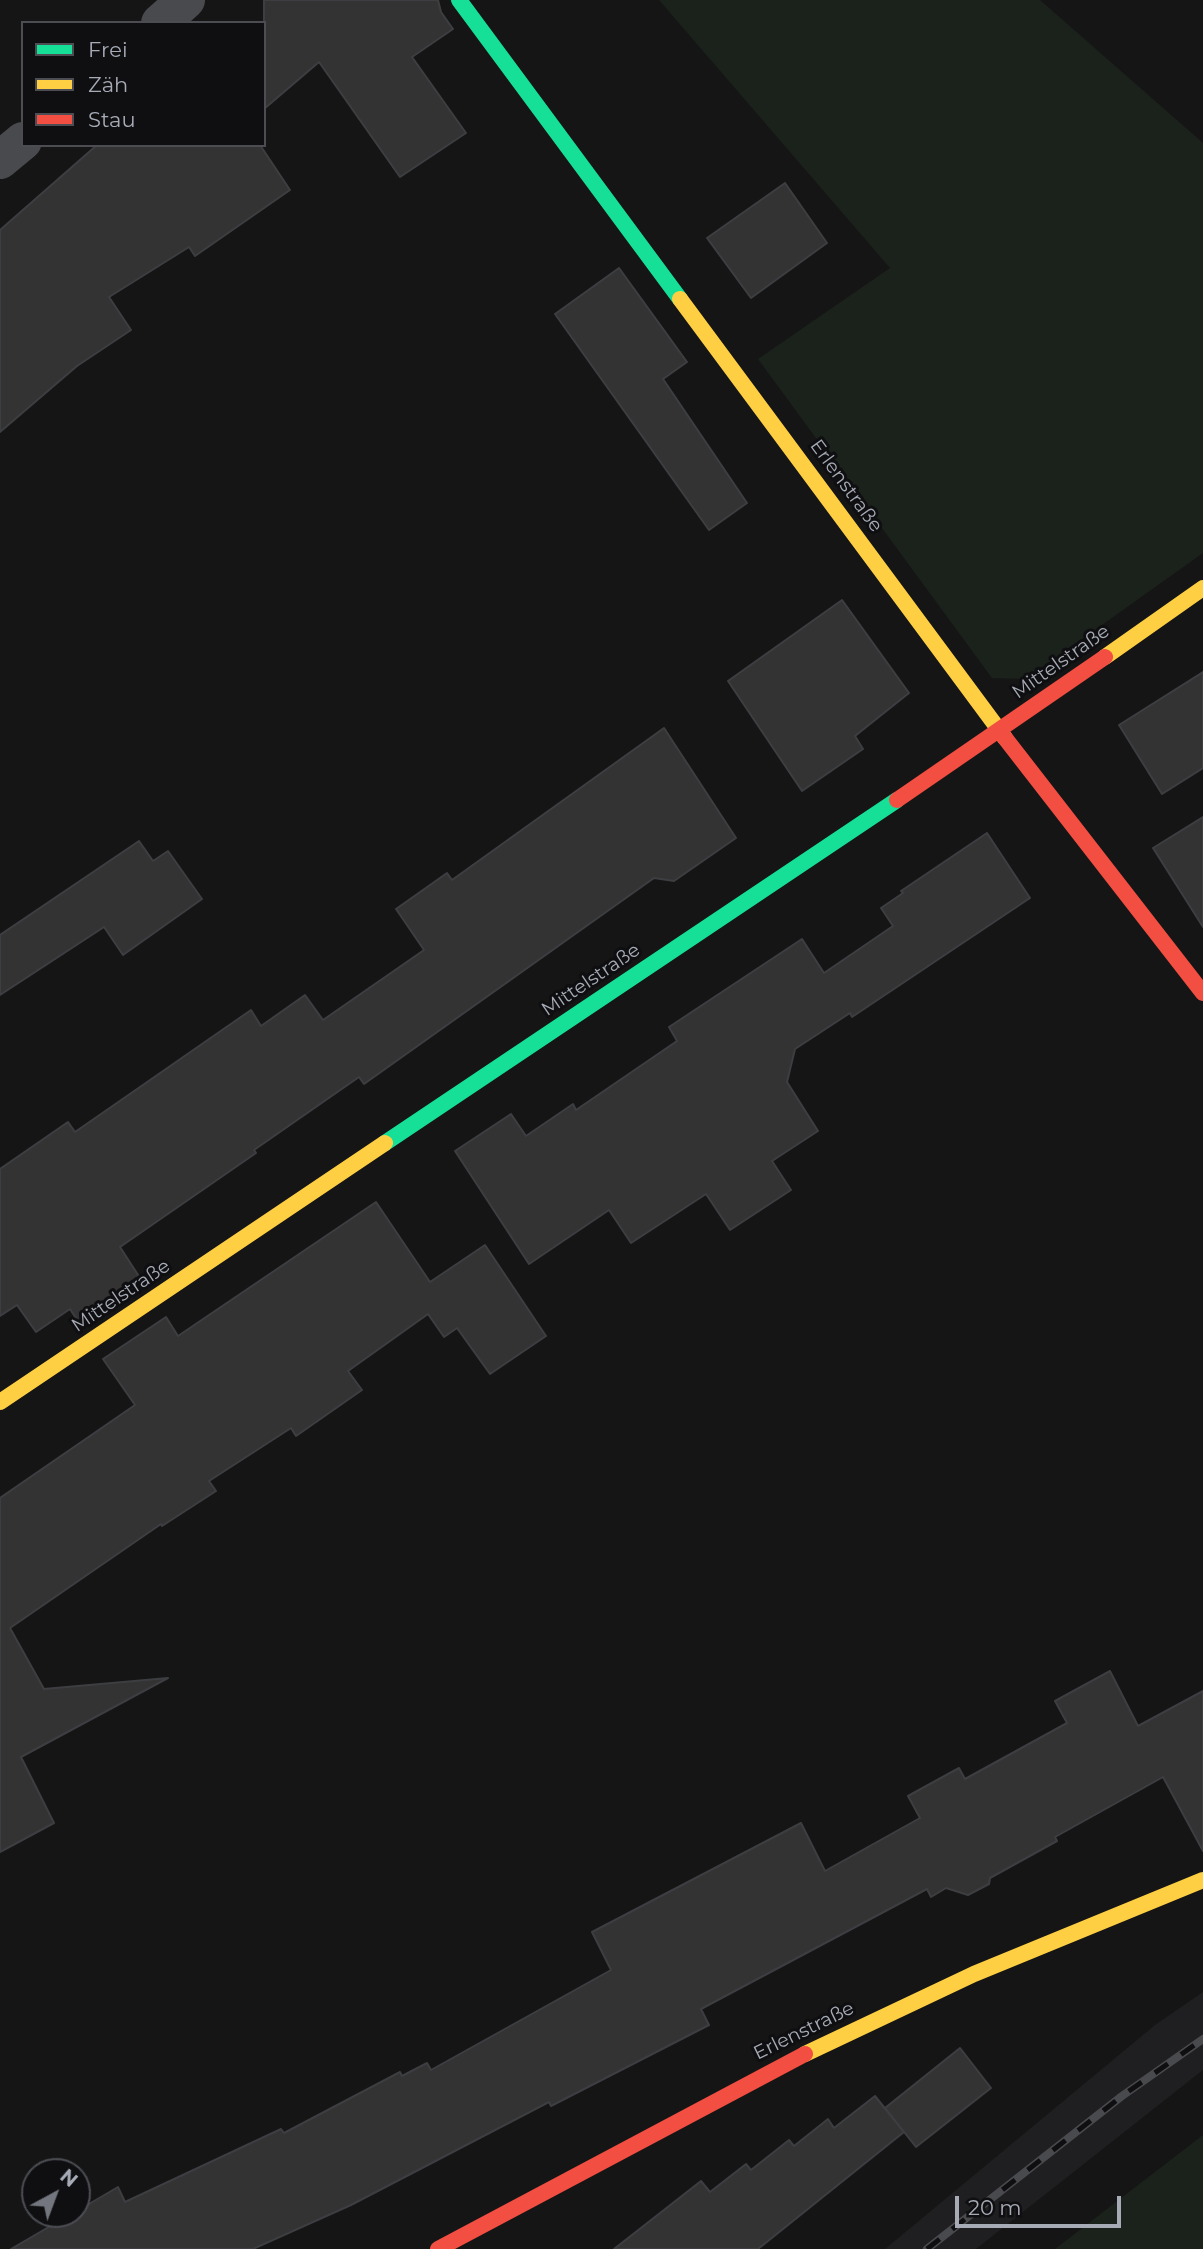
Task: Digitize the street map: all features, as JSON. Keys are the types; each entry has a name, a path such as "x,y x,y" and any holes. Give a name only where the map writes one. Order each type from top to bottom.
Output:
{"street":[{"path":"162,21 186,0"},
{"name":"Erlenstraße","path":"459,0 999,732 1203,993"},
{"path":"0,160 21,143"},
{"name":"Mittelstraße","path":"0,1402 999,732 1203,588"},
{"name":"Erlenstraße","path":"438,2249 761,2075 858,2028 974,1974 1203,1880"}],"shaded area":[{"path":"659,0 1040,0 1203,143 1203,553 1026,679 992,678 758,359 890,268"},
{"path":"1203,1992 1203,2070 976,2249 885,2249 1155,2025"},
{"path":"1203,2135 1203,2249 1055,2249"}],"building":[{"path":"264,0 438,0 441,12 453,29 412,57 466,133 400,177 319,62 266,107"},
{"path":"95,147 261,147 290,190 195,256 189,247 109,297 131,330 77,366 0,432 0,230"},
{"path":"785,183 827,243 751,298 707,238"},
{"path":"619,268 687,362 663,379 747,503 709,530 555,314"},
{"path":"842,600 909,693 855,736 863,749 802,791 728,681"},
{"path":"1203,672 1203,768 1162,794 1119,725"},
{"path":"664,728 736,838 674,881 654,878 364,1084 359,1077 254,1150 256,1153 120,1247 142,1281 79,1323 70,1309 36,1332 17,1305 0,1316 0,1169 68,1122 75,1132 251,1010 261,1026 305,995 323,1020 424,950 396,909 447,873 452,880"},
{"path":"1203,817 1203,927 1153,848"},
{"path":"987,833 1030,898 852,1017 850,1013 795,1049 787,1082 818,1131 772,1161 791,1190 730,1230 706,1194 631,1243 609,1210 529,1264 455,1151 511,1114 526,1136 573,1104 576,1110 677,1041 669,1027 802,939 824,973 893,926 881,908 903,893 901,891"},
{"path":"139,841 153,861 168,851 202,899 123,955 104,927 0,995 0,935"},
{"path":"376,1202 430,1282 485,1245 546,1336 490,1374 457,1328 444,1337 428,1314 348,1371 362,1390 296,1436 291,1428 209,1481 216,1491 162,1526 161,1524 10,1628 44,1689 168,1678 21,1757 54,1823 0,1852 0,1498 135,1405 103,1359 166,1317 178,1336"},
{"path":"1110,1671 1138,1726 1203,1691 1203,1851 1163,1777 1055,1837 1057,1841 990,1878 989,1884 968,1895 946,1888 931,1897 927,1889 701,2009 709,2025 551,2106 549,2102 351,2205 253,2249 11,2249 47,2228 91,2228 91,2203 118,2187 125,2202 281,2129 284,2133 400,2072 402,2076 427,2063 431,2070 611,1970 592,1932 801,1823 825,1871 920,1818 908,1796 959,1768 965,1779 1067,1723 1055,1701"},
{"path":"960,2048 991,2088 916,2147 885,2108"},
{"path":"875,2096 904,2132 758,2249 614,2249 701,2181 710,2192 746,2164 751,2170 789,2140 794,2146 828,2119 834,2128"}],"railway":[{"path":"927,2249 1122,2096 1203,2039"}],"traffic: fast":[{"path":"459,0 680,299"},
{"path":"385,1143 897,800"}],"traffic: slow":[{"path":"680,299 1005,738"},
{"path":"1105,657 1203,588"},
{"path":"0,1402 385,1143"},
{"path":"805,2054 974,1974 1203,1880"}],"traffic: jam":[{"path":"897,800 1105,657"},
{"path":"1005,738 1203,993"},
{"path":"438,2249 805,2054"}]}
